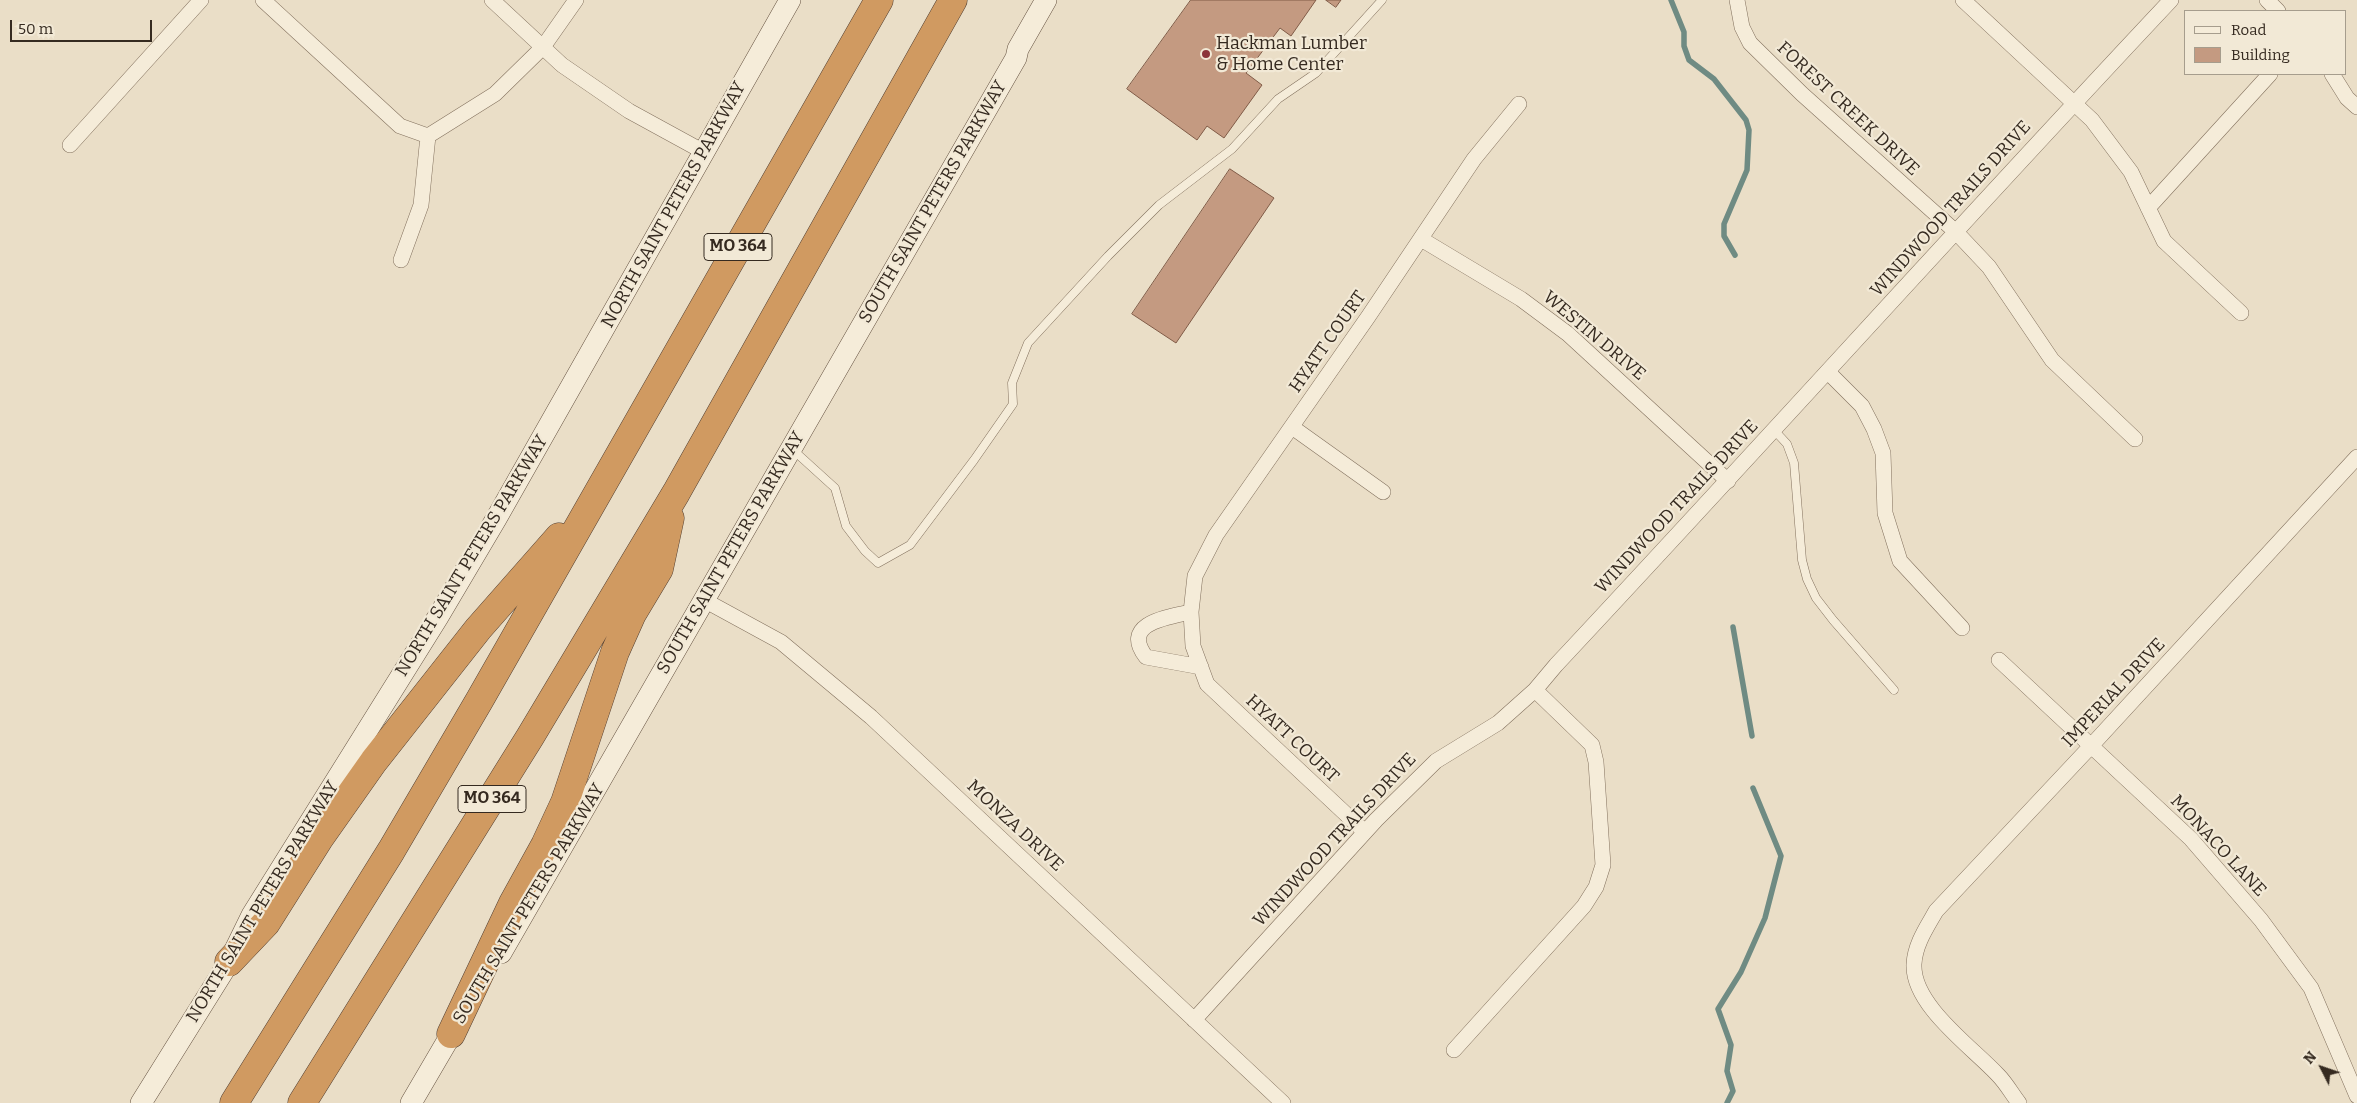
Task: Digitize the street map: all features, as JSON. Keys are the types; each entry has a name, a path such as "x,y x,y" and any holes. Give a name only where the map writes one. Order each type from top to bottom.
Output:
{"highway":[{"name":"MO 364","path":"234,1103 391,851 878,0"},
{"name":"MO 364","path":"302,1103 525,746 676,493 953,0"},
{"path":"451,1034 513,903 545,845 565,802 615,652 632,614 659,569 676,493"},
{"path":"229,962 266,922 346,798 478,629 597,494"}],"main road":[{"name":"NORTH SAINT PETERS PARKWAY","path":"140,1103 229,962 252,915 438,617 496,519 790,0"},
{"name":"SOUTH SAINT PETERS PARKWAY","path":"411,1103 528,909 1016,58 1018,49 1046,0"}],"street":[{"path":"70,145 201,0"},
{"path":"263,0 400,126 428,136"},
{"path":"492,0 562,64 629,111 704,152"},
{"path":"428,136 495,94 543,47 576,0"},
{"name":"FOREST CREEK DRIVE","path":"1737,0 1742,27 1750,43 1802,94 1956,232 1989,267 2052,360 2135,439"},
{"path":"1963,0 2092,120 2131,172 2164,241 2241,313"},
{"name":"WINDWOOD TRAILS DRIVE","path":"1194,1020 1365,832 1436,761 1498,723 1535,690 1556,665 1775,431 2073,103 2171,0"},
{"path":"2266,0 2277,10"},
{"path":"2148,208 2269,75"},
{"path":"2333,75 2346,98 2357,107"},
{"name":"HYATT COURT","path":"1365,832 1208,684 1193,646 1190,612 1196,576 1216,535 1474,160 1519,104"},
{"path":"401,260 420,205 428,136"},
{"name":"WESTIN DRIVE","path":"1421,239 1522,299 1568,334 1728,481"},
{"path":"1828,372 1862,406 1874,429 1883,453 1886,513 1900,561 1962,628"},
{"path":"1292,427 1383,492"},
{"name":"IMPERIAL DRIVE","path":"2019,1103 1999,1076 1933,1011 1920,989 1914,964 1922,935 1936,910 2091,746 2357,457"},
{"name":"MONZA DRIVE","path":"704,600 780,642 870,716 1283,1103"},
{"path":"1190,612 1147,624 1139,634 1138,645 1146,658 1201,667"},
{"name":"MONACO LANE","path":"1999,660 2191,839 2261,920 2311,988 2357,1096"},
{"path":"1454,1050 1584,906 1596,888 1603,865 1596,762 1592,745 1535,690"}],"lane":[{"path":"791,448 835,488 846,526 865,551 878,562 910,545 1013,404 1012,383 1028,343 1108,256 1158,206 1232,149 1278,100 1316,73 1382,0"},
{"path":"1775,431 1787,444 1794,463 1802,560 1807,579 1816,598 1833,620 1894,690"}],"building":[{"name":"Hackman Lumber & Home Center","path":"1191,0 1316,0 1291,36 1280,28 1246,73 1262,85 1224,138 1207,126 1197,140 1127,89"},
{"name":"Hackman Lumber & Home Center","path":"1326,0 1341,0 1336,7"},
{"path":"1230,169 1274,198 1176,343 1132,314"}],"waterway":[{"path":"1671,0 1684,32 1684,46 1689,60 1714,79 1746,120 1749,130 1747,170 1724,224 1724,236 1735,255"},
{"path":"1733,627 1752,736"},
{"path":"1727,1103 1733,1091 1727,1071 1731,1045 1718,1009 1741,972 1765,918 1781,856 1753,788"}],"place":[{"name":"Hackman Lumber & Home Center","path":"1206,54"}]}
